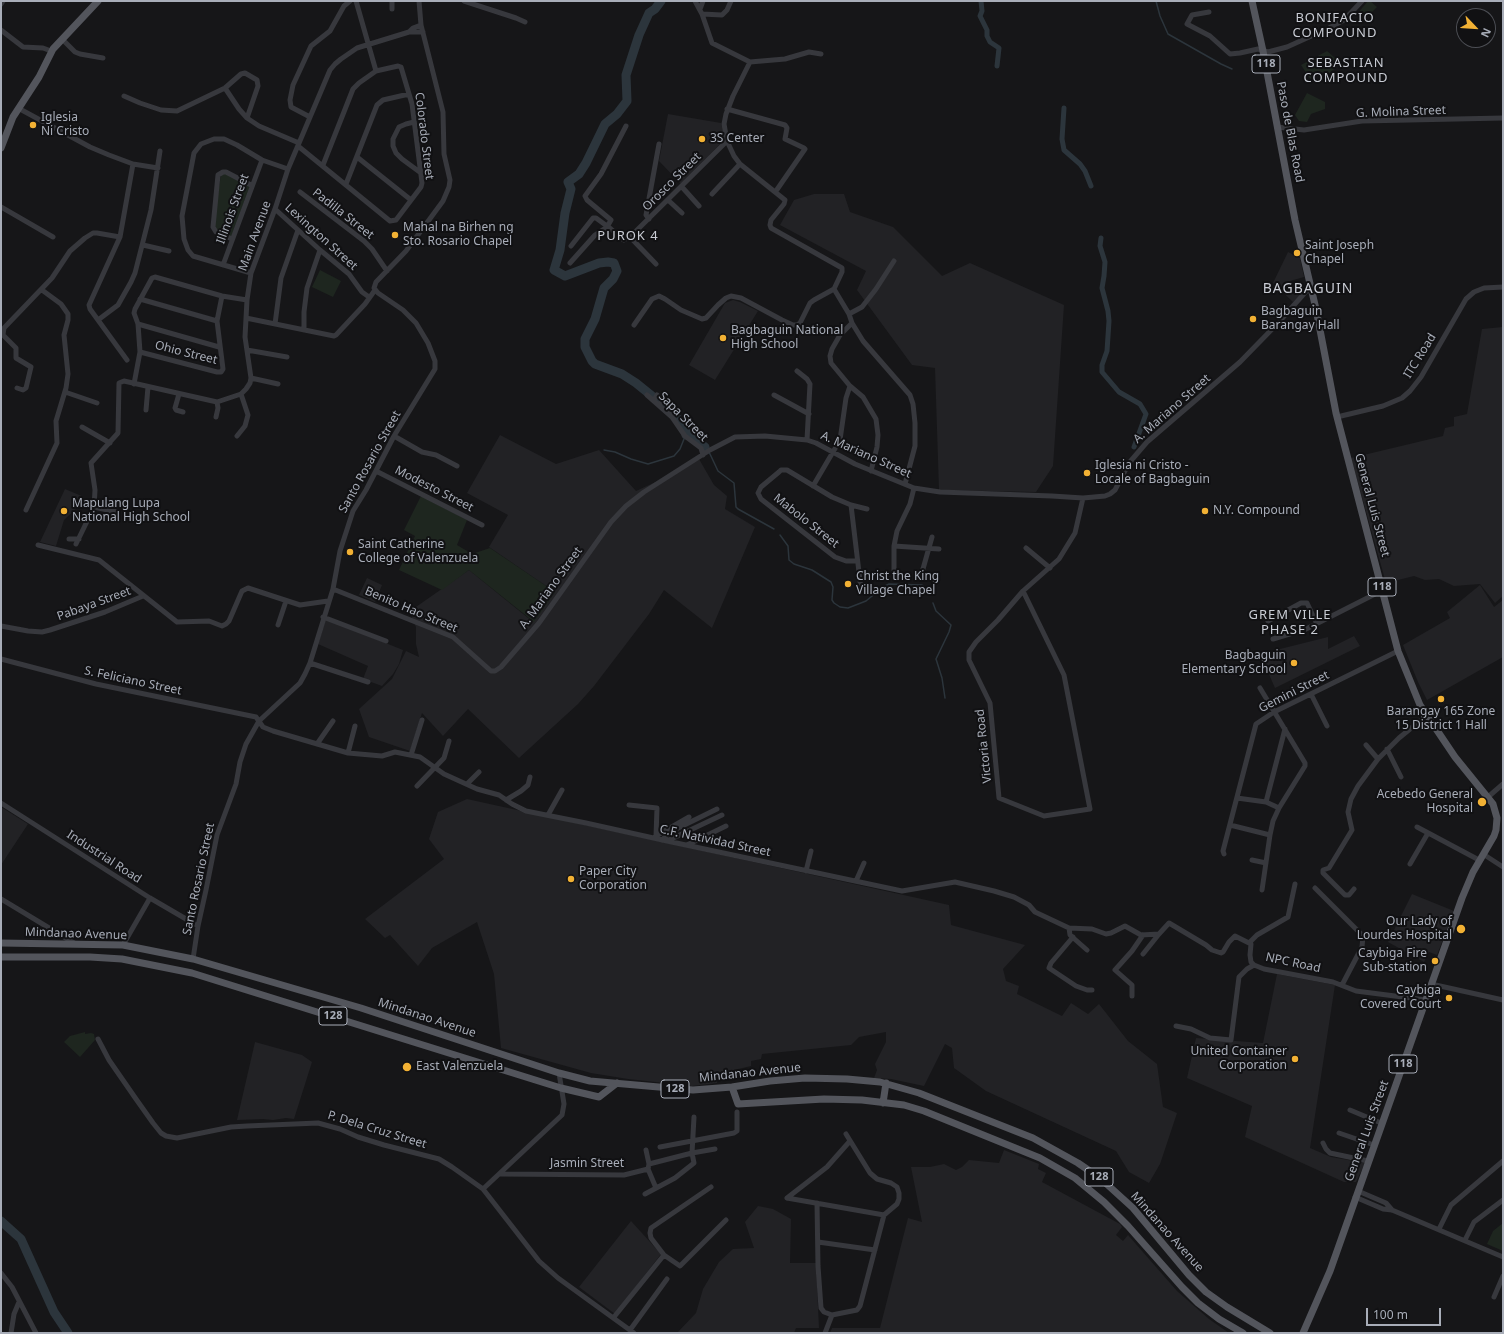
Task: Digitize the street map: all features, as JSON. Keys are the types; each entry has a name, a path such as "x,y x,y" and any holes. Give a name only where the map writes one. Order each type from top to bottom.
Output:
{"main road":[{"path":"1,148 18,108 39,78 51,51 98,1"},
{"name":"Paso de Blas Road","path":"1252,1 1296,220"},
{"name":"General Luis Street","path":"1296,220 1316,310 1337,417 1398,650 1418,701 1426,716 1455,757 1488,797 1496,813 1497,823 1494,836 1479,860 1462,898 1330,1271 1303,1333"},
{"name":"Mindanao Avenue","path":"1,943 123,945 193,959 361,1008 559,1073 590,1081 693,1090 805,1078 847,1079 873,1081 919,1093 1033,1138 1078,1163 1100,1178 1133,1208 1189,1275 1206,1292 1227,1308 1270,1333"},
{"name":"Mindanao Avenue","path":"1,956 90,956 122,959 192,973 561,1088 599,1097 617,1083"},
{"path":"317,1011 321,997"},
{"path":"485,1064 490,1050"},
{"path":"883,1103 886,1084"},
{"name":"Mindanao Avenue","path":"732,1087 738,1104 824,1099 862,1100 914,1107 1047,1161 1075,1178 1099,1197 1198,1303 1219,1319 1243,1333"},
{"path":"1145,1245 1156,1235"}],"street":[{"path":"310,116 291,107 290,100 293,85 311,46 330,31 344,6 350,1"},
{"path":"323,165 353,89 376,71 356,1"},
{"path":"392,1 392,10"},
{"path":"246,318 332,336 336,335 375,290 374,286 376,282 406,251 443,201 449,187 450,180 444,154 443,112 421,25 419,1"},
{"path":"464,1 525,22"},
{"path":"695,1 700,9 712,43 750,62 785,59 809,52 821,54"},
{"path":"700,9 703,1"},
{"path":"702,14 722,14 731,1"},
{"path":"1209,12 1192,15 1187,24 1210,36 1230,54 1258,49 1268,52 1287,47 1318,34 1344,20 1362,1"},
{"name":"Main Avenue","path":"409,32 413,28 421,25"},
{"path":"1,30 24,47 43,48 51,51"},
{"name":"Main Avenue","path":"251,378 245,337 247,300 251,273 288,169 330,70 347,53 369,44 409,32 423,32"},
{"path":"62,39 75,52 103,58"},
{"path":"634,325 652,299 659,296 681,310 702,319 706,318 718,304 731,296 741,298 782,320 793,325 797,325 800,323 810,303 834,289 842,272 842,268 771,228 771,220 786,202 776,191 740,164 734,156 727,141 724,124 727,110 750,62"},
{"name":"Colorado Street","path":"247,118 259,126 298,144 392,222 396,220 421,186 421,173 409,94 401,67 398,66 376,71"},
{"path":"124,96 140,104 161,110 177,110 225,88 243,74 247,74 257,80 258,88 247,118 225,88"},
{"path":"346,184 379,102 409,94"},
{"path":"18,108 90,147 133,164 158,168"},
{"path":"727,110 785,125 787,128 785,139 804,148 805,150 776,191"},
{"name":"G. Molina Street","path":"1277,127 1304,130 1362,121 1503,118"},
{"path":"414,122 399,127 393,140 393,146 396,153 421,173"},
{"path":"570,263 595,235 607,227 611,220 587,200 585,196 600,174 626,126"},
{"path":"251,273 193,256 188,250 184,239 182,216 194,153 200,144 214,139 224,139 262,160 288,169"},
{"name":"Orosco Street","path":"630,237 727,141"},
{"path":"649,219 646,215 659,144"},
{"path":"98,320 113,310 122,300 131,282 151,210 160,151"},
{"path":"357,157 411,200"},
{"name":"Illinois Street","path":"223,265 251,186 262,160"},
{"path":"127,360 90,309 90,303 120,237 133,164"},
{"path":"712,194 740,164"},
{"path":"232,239 220,235 213,227 213,214 218,175 226,172 251,186"},
{"path":"682,187 699,206"},
{"name":"Padilla Street","path":"300,192 372,249 387,271"},
{"path":"668,200 682,214"},
{"path":"1,206 53,237"},
{"name":"Lexington Street","path":"275,209 349,274 362,292 369,297"},
{"path":"571,246 593,218 596,218 624,240 630,237 656,264"},
{"path":"275,324 281,278 298,230"},
{"path":"17,388 23,390 26,388 30,367 16,358 16,348 3,335 2,332 4,328 56,274 70,251 89,235 97,233 120,237"},
{"path":"142,246 169,251"},
{"path":"304,330 304,312 307,288 320,250"},
{"path":"849,314 862,307 876,289 894,261"},
{"path":"134,384 140,352 138,324 134,313 150,280 155,277 222,296 247,300"},
{"name":"A. Mariano Street","path":"495,671 501,667 550,609 618,514 634,498 728,440 736,437 765,436 807,440 816,443 871,471 914,488 940,492 1082,498 1101,497 1113,492 1129,463 1147,442 1240,362 1310,287"},
{"name":"ITC Road","path":"1337,417 1383,406 1402,398 1410,391 1421,377 1466,299 1474,292 1484,288 1503,287"},
{"path":"834,289 863,341 904,387 911,398 915,423 915,446 905,484"},
{"path":"26,510 57,444 56,421 65,392 68,370 65,331 69,317 61,304 42,290"},
{"name":"Santo Rosario Street","path":"193,959 198,926 217,834 236,784 240,762 246,744 259,721 300,683 310,663 328,601 333,589 340,551 353,511 394,436 434,374 436,366 426,338 416,323 403,310 375,290"},
{"name":"Ohio Street","path":"140,352 220,373 223,369 219,347 217,321 222,296"},
{"path":"140,299 217,321"},
{"path":"852,323 840,336 832,349 830,356 831,363 850,386 863,397 876,419 878,435 877,447 871,471"},
{"path":"138,324 219,347"},
{"path":"247,350 287,357"},
{"path":"797,371 809,381 810,384 807,440"},
{"path":"69,539 78,541 94,507 95,490 91,463 115,438 118,428 118,385 121,382 124,381 218,402 240,394 246,389 251,378 278,384"},
{"path":"850,386 846,398 840,440 813,486 832,497 851,505 867,509"},
{"path":"146,410 148,387"},
{"path":"65,392 97,403"},
{"path":"179,394 175,408 176,410 183,412"},
{"path":"237,436 245,426 248,415 240,394"},
{"name":"Sapa Street","path":"647,395 655,398 672,413 685,436 702,448 706,453"},
{"path":"774,395 808,414"},
{"path":"216,417 218,402"},
{"path":"82,428 110,443"},
{"path":"394,436 422,452 436,455 457,466"},
{"name":"Mabolo Street","path":"813,486 784,470 779,472 761,487 758,493 759,496 835,557 846,561 857,561"},
{"name":"Modesto Street","path":"376,471 482,525"},
{"path":"894,570 894,546 897,531 910,504 914,488"},
{"name":"Victoria Road","path":"1023,590 1064,675 1090,809 1044,816 999,798 990,703 969,660 970,652 976,642 998,620 1023,590 1059,559 1075,533 1082,498"},
{"path":"851,505 860,589"},
{"path":"94,507 117,512"},
{"path":"79,518 87,522"},
{"path":"921,576 932,537"},
{"path":"38,545 99,560 143,596"},
{"path":"894,546 939,549"},
{"path":"1026,548 1050,568"},
{"name":"Pabaya Street","path":"1,626 42,632 105,612 143,596 175,621 208,621 222,626 229,621 242,591 248,588 300,605 328,601"},
{"name":"Benito Hao Street","path":"333,589 453,637 491,670 495,671"},
{"path":"1273,639 1306,629 1383,590"},
{"path":"278,625 286,601"},
{"path":"1268,621 1301,603 1307,604 1318,623"},
{"path":"324,617 386,641"},
{"name":"Gemini Street","path":"1224,854 1223,851 1254,728 1259,721 1398,650"},
{"name":"S. Feliciano Street","path":"1,659 96,684 256,717 259,721"},
{"path":"310,663 368,682"},
{"path":"1260,688 1305,763 1305,766 1279,808 1273,821 1262,890"},
{"path":"1311,694 1327,726"},
{"path":"1354,889 1349,894 1345,895 1324,875 1323,870 1329,868 1352,830 1348,812 1351,799 1358,786 1386,749 1426,716"},
{"path":"411,755 422,720"},
{"name":"C.F. Natividad Street","path":"259,721 263,727 273,731 348,753 382,756 395,752 420,757 444,774 483,791 499,794 522,810 655,837 665,841 902,891 955,882 1014,897 1029,905 1035,912 1068,928 1092,929 1106,934 1125,926 1143,935"},
{"path":"317,744 333,721"},
{"path":"348,753 355,726"},
{"path":"1266,802 1285,729"},
{"path":"417,786 445,756 449,741"},
{"path":"1366,745 1378,759"},
{"path":"1386,749 1401,777"},
{"path":"467,784 479,772"},
{"path":"506,800 528,785 530,777"},
{"path":"1488,797 1503,784"},
{"path":"548,815 562,790"},
{"path":"1237,798 1266,802 1279,808"},
{"name":"Industrial Road","path":"1,804 150,898 198,926"},
{"path":"629,805 657,808 655,837"},
{"path":"665,841 670,832 717,809"},
{"path":"665,841 722,815"},
{"path":"655,837 689,817"},
{"path":"1230,825 1270,835"},
{"path":"686,845 726,826"},
{"path":"1417,827 1479,860"},
{"path":"1410,864 1428,833"},
{"path":"806,871 811,852"},
{"path":"1483,854 1503,867"},
{"path":"1252,860 1266,863"},
{"path":"856,881 864,863"},
{"path":"1143,954 1167,925 1171,923 1218,953 1223,952 1234,937 1250,943 1257,935 1267,928 1288,917 1295,884"},
{"path":"1315,888 1363,936 1362,947 1342,985"},
{"path":"123,945 150,898"},
{"path":"1,899 74,943"},
{"path":"1068,928 1073,937 1087,950"},
{"path":"1132,996 1132,985 1116,970 1143,935 1159,934"},
{"path":"1073,937 1051,963 1049,968 1076,986 1087,990 1092,990"},
{"name":"NPC Road","path":"1250,943 1250,959 1254,965 1288,974 1333,982 1356,991 1426,1000"},
{"path":"1176,1026 1192,1028 1210,1038 1231,1040 1240,977 1254,965"},
{"path":"1431,984 1503,1000"},
{"name":"P. Dela Cruz Street","path":"98,1039 109,1060 140,1105 161,1133 166,1136 177,1138 231,1127 318,1123 340,1129 358,1137 384,1145 439,1159 483,1189 539,1261 558,1278 632,1331"},
{"path":"483,1189 562,1115 564,1104 559,1073"},
{"path":"1350,1110 1382,1123"},
{"path":"660,1147 734,1133 737,1131 737,1112"},
{"path":"645,1194 675,1178 694,1163 692,1140 694,1117"},
{"path":"1339,1133 1374,1145"},
{"path":"817,1203 820,1303 824,1312 832,1315 857,1310 860,1306 884,1215 897,1204 899,1193 897,1187 891,1183 873,1177 870,1174 846,1134"},
{"path":"850,1141 827,1167 787,1198 884,1215"},
{"path":"1323,1143 1330,1153 1368,1161"},
{"name":"Jasmin Street","path":"500,1174 624,1174 692,1153 715,1149"},
{"path":"646,1150 649,1167 656,1188"},
{"path":"1439,1229 1451,1205 1503,1161"},
{"path":"711,1187 651,1228 651,1238 664,1255 681,1266 726,1220"},
{"path":"1356,1194 1383,1209 1392,1210 1503,1256"},
{"path":"1465,1240 1474,1222 1503,1200"},
{"path":"818,1242 875,1250"},
{"path":"614,1317 664,1255"},
{"path":"1,1273 12,1287 36,1333"},
{"path":"1494,1297 1500,1290 1503,1276"},
{"path":"632,1331 667,1279"},
{"path":"11,1333 14,1314 19,1302"},
{"path":"825,1333 832,1315"}],"shaded area":[{"path":"1368,1 1377,7 1364,20 1357,14"},
{"path":"1327,51 1341,63 1326,76 1322,72 1311,80 1301,65"},
{"path":"1307,93 1325,102 1325,109 1311,114 1307,122 1299,121 1295,115"},
{"path":"668,114 721,123 725,139 681,184 659,161"},
{"path":"223,172 250,186 231,238 216,230 214,221 221,174"},
{"path":"814,194 844,194 850,212 893,227 942,276 970,263 1064,305 1053,466 1036,492 939,490 935,368 912,365 857,290 866,271 780,225 794,200"},
{"path":"1288,252 1300,258 1304,277 1290,281 1302,293 1293,302 1273,283"},
{"path":"320,270 341,281 333,297 312,287"},
{"name":"Bagbaguin National High School","path":"733,300 758,311 715,380 689,365 725,303"},
{"path":"1503,327 1503,596 1495,603 1480,584 1454,586 1439,579 1425,580 1414,576 1386,583 1351,458 1443,436 1445,428 1454,426 1454,417 1467,414 1482,329"},
{"path":"500,435 556,464 599,450 636,491 673,474 699,459 714,485 727,496 725,509 755,527 712,628 664,590 649,614 594,686 578,704 519,758 468,709 443,736 422,713 410,751 369,737 359,709 392,679 406,651 419,657 416,644 416,627 412,618 413,609 469,570 533,622 555,592 489,547 508,515 467,493"},
{"name":"Mapulang Lupa National High School","path":"65,489 84,497 82,503 64,520 56,546 40,542"},
{"path":"421,496 467,520 457,545 472,554 490,548 555,592 534,622 469,570 442,590 399,570 415,536 404,530"},
{"path":"367,578 382,585 375,602 359,595"},
{"path":"1480,585 1494,607 1503,600 1503,657 1427,700 1403,645 1450,618 1447,612"},
{"path":"326,619 403,650 399,664 393,674 382,686 363,679 368,666 318,644"},
{"name":"Bagbaguin Elementary School","path":"1354,636 1360,646 1275,688 1260,654 1328,637 1328,649"},
{"path":"467,799 949,905 951,925 1025,945 1003,969 1006,981 1019,986 1017,994 1062,1016 1071,1003 1088,1014 1099,1004 1128,1041 1157,1064 1163,1107 1177,1113 1160,1164 1149,1183 1129,1172 1116,1151 986,1091 954,1068 952,1048 945,1044 924,1086 891,1079 874,1078 877,1070 875,1064 886,1042 886,1032 859,1037 851,1045 762,1054 761,1059 751,1061 751,1066 717,1074 717,1083 692,1086 628,1079 591,1073 501,1048 494,974 477,922 432,948 418,966 390,935 385,938 365,919 444,859 429,839 438,812"},
{"path":"1,807 28,824 1,865"},
{"path":"1412,894 1454,911 1437,955 1429,952 1424,962 1388,942"},
{"path":"1277,974 1335,985 1310,1148 1331,1157 1365,1163 1356,1182 1344,1182 1245,1137 1252,1106 1187,1078 1196,1038 1263,1043"},
{"path":"85,1032 85,1034 94,1034 95,1040 80,1057 64,1042 70,1036"},
{"path":"255,1042 302,1055 312,1062 294,1119 237,1120"},
{"path":"1004,1150 1039,1164 1038,1169 1046,1173 1042,1182 1120,1224 1122,1227 1116,1235 1123,1241 1128,1235 1177,1291 1209,1319 1229,1333 830,1333 832,1328 880,1328 908,1218 922,1222 911,1167 930,1167 944,1164 956,1170 962,1167 969,1160 999,1163"},
{"path":"758,1206 773,1209 791,1219 790,1263 816,1263 819,1328 796,1328 794,1333 677,1333 696,1313 703,1289 719,1262 733,1249 754,1248 745,1222"},
{"path":"631,1221 661,1254 615,1314 579,1287"},
{"path":"1503,1223 1503,1251 1487,1244 1493,1231"}],"waterway":[{"path":"661,1 655,9 649,13 639,35 626,75 627,101 617,114 605,124 579,174 568,182 571,189 565,213 560,250 554,270 565,276 599,263 614,263 617,271 613,279 604,288 595,319 585,339 585,347 595,364 622,374 636,383 673,413 685,428 687,433 686,435"},
{"path":"981,1 982,11 980,16 987,30 987,36 990,42 999,48 997,66"},
{"path":"1156,1 1160,16 1168,34 1232,69"},
{"path":"1064,108 1062,139 1064,150 1080,164 1085,171 1091,186"},
{"path":"1101,238 1100,246 1105,262 1102,288 1109,321 1107,351 1102,365 1102,372 1119,392 1140,404 1146,414 1134,447"},
{"path":"687,433 705,447"},
{"path":"604,450 615,452 648,464 674,456 680,449 684,439"},
{"path":"705,447 718,471 734,483 736,507 774,529"},
{"path":"780,535 788,546 789,560 794,564 812,570 831,582 833,587 832,600 840,607 848,608 866,601 889,584 922,585 929,591"},
{"path":"933,603 936,611 951,625 936,659 942,678 945,698"},
{"path":"1,1221 21,1239 54,1312 68,1333"}],"place":[{"name":"Iglesia Ni Cristo","path":"33,125"},
{"name":"3S Center","path":"702,139"},
{"name":"Mahal na Birhen ng Sto. Rosario Chapel","path":"395,235"},
{"name":"Saint Joseph Chapel","path":"1297,253"},
{"name":"Bagbaguin Barangay Hall","path":"1253,319"},
{"name":"Bagbaguin National High School","path":"723,338"},
{"name":"Iglesia ni Cristo - Locale of Bagbaguin","path":"1087,473"},
{"name":"Mapulang Lupa National High School","path":"64,511"},
{"name":"N.Y. Compound","path":"1205,511"},
{"name":"Saint Catherine College of Valenzuela","path":"350,552"},
{"name":"Christ the King Village Chapel","path":"848,584"},
{"name":"Bagbaguin Elementary School","path":"1294,663"},
{"name":"Barangay 165 Zone 15 District 1 Hall","path":"1441,699"},
{"name":"Acebedo General Hospital","path":"1482,802"},
{"name":"Paper City Corporation","path":"571,879"},
{"name":"Our Lady of Lourdes Hospital","path":"1461,929"},
{"name":"Caybiga Fire Sub-station","path":"1435,961"},
{"name":"Caybiga Covered Court","path":"1449,998"},
{"name":"United Container Corporation","path":"1295,1059"},
{"name":"East Valenzuela","path":"407,1067"}],"district":[{"name":"BONIFACIO COMPOUND","path":"1335,26"},
{"name":"SEBASTIAN COMPOUND","path":"1346,70"},
{"name":"PUROK 4","path":"628,236"},
{"name":"BAGBAGUIN","path":"1308,289"},
{"name":"GREM VILLE PHASE 2","path":"1290,622"}]}
